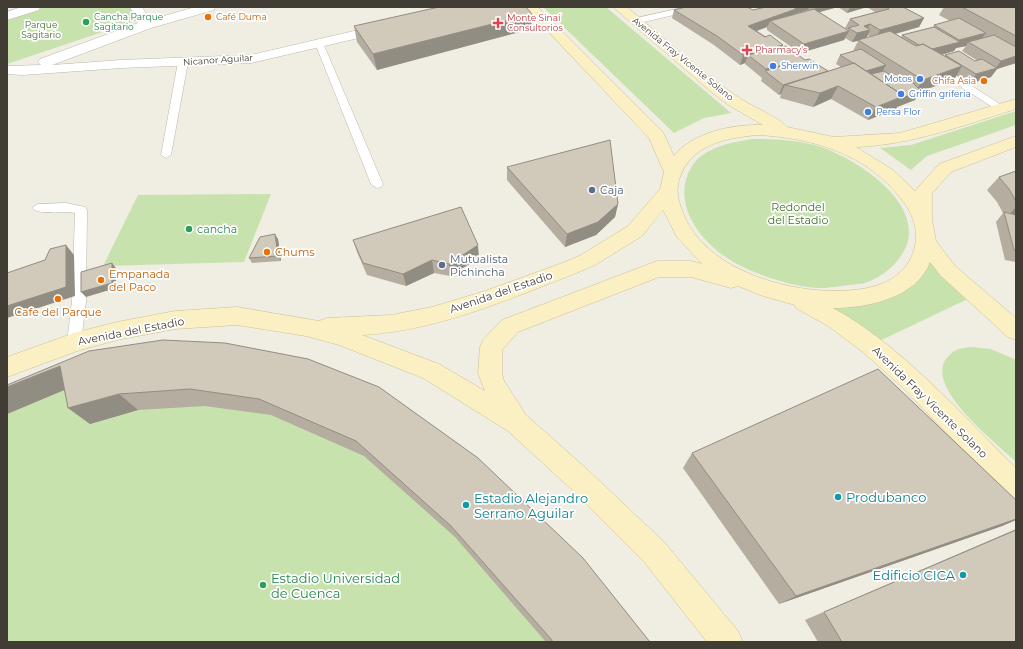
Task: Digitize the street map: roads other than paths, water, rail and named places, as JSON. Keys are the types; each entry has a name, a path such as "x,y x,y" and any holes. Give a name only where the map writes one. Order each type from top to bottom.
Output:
{"main road":[{"path":"531,7 657,136 672,171"},
{"name":"Avenida Fray Vicente Solano","path":"619,7 709,83 741,107 754,116 789,132"},
{"path":"832,142 876,141 901,138 1009,106"},
{"path":"924,220 912,198 890,176 863,157 832,142 789,132 758,130 737,132 705,141 685,153 672,171 668,191 673,217 691,243 720,268 759,287 798,298 837,301 873,296 901,284 919,266 927,244 923,192 946,168 1016,141"},
{"name":"Avenida del Estadio","path":"306,327 368,326 412,320 466,306 572,267 588,260 635,231 668,191"},
{"path":"927,244 948,271 1016,331"},
{"name":"Avenida del Estadio","path":"517,423 494,385 490,373 491,347 510,326 657,269 692,269 759,287"},
{"name":"Avenida Fray Vicente Solano","path":"798,298 836,320 871,345 909,379 1016,486"},
{"name":"Avenida del Estadio","path":"7,367 74,342 175,320 238,316 306,327 342,337 431,371 517,423 580,480 655,553 727,642"}],"street":[{"path":"7,16 34,7"},
{"path":"136,7 146,25"},
{"path":"7,77 146,25 209,7"},
{"name":"Nicanor Aguilar","path":"7,70 23,71 121,64 250,59 395,25"},
{"path":"108,39 98,46 96,51 106,60 121,64"}],"lane":[{"path":"636,21 697,7"},
{"path":"318,43 377,184"},
{"path":"166,155 183,62"},
{"path":"930,63 1009,106"},
{"path":"38,208 66,208 81,210 79,301 74,342"}],"place":[{"name":"Café Duma","path":"208,17"},
{"name":"Cancha Parque Sagitario","path":"86,22"},
{"name":"Monte Sinaí Consultorios","path":"498,23"},
{"name":"Pharmacy's","path":"747,50"},
{"name":"Sherwin","path":"773,66"},
{"name":"Motos","path":"920,79"},
{"name":"Chifa Asia","path":"984,81"},
{"name":"Griffin griferia","path":"901,94"},
{"name":"Persa Flor","path":"868,112"},
{"name":"Caja","path":"592,190"},
{"name":"cancha","path":"189,229"},
{"name":"Chums","path":"267,252"},
{"name":"Mutualista Pichincha","path":"442,265"},
{"name":"Empanada del Paco","path":"101,280"},
{"name":"Cafe del Parque","path":"58,299"},
{"name":"Produbanco","path":"838,497"},
{"name":"Estadio Alejandro Serrano Aguilar","path":"466,505"},
{"name":"Edificio CICA","path":"963,575"},
{"name":"Estadio Universidad de Cuenca","path":"263,585"}],"park label":[{"name":"Parque Sagitario","path":"41,30"},
{"name":"Redondel del Estadio","path":"798,213"}]}
